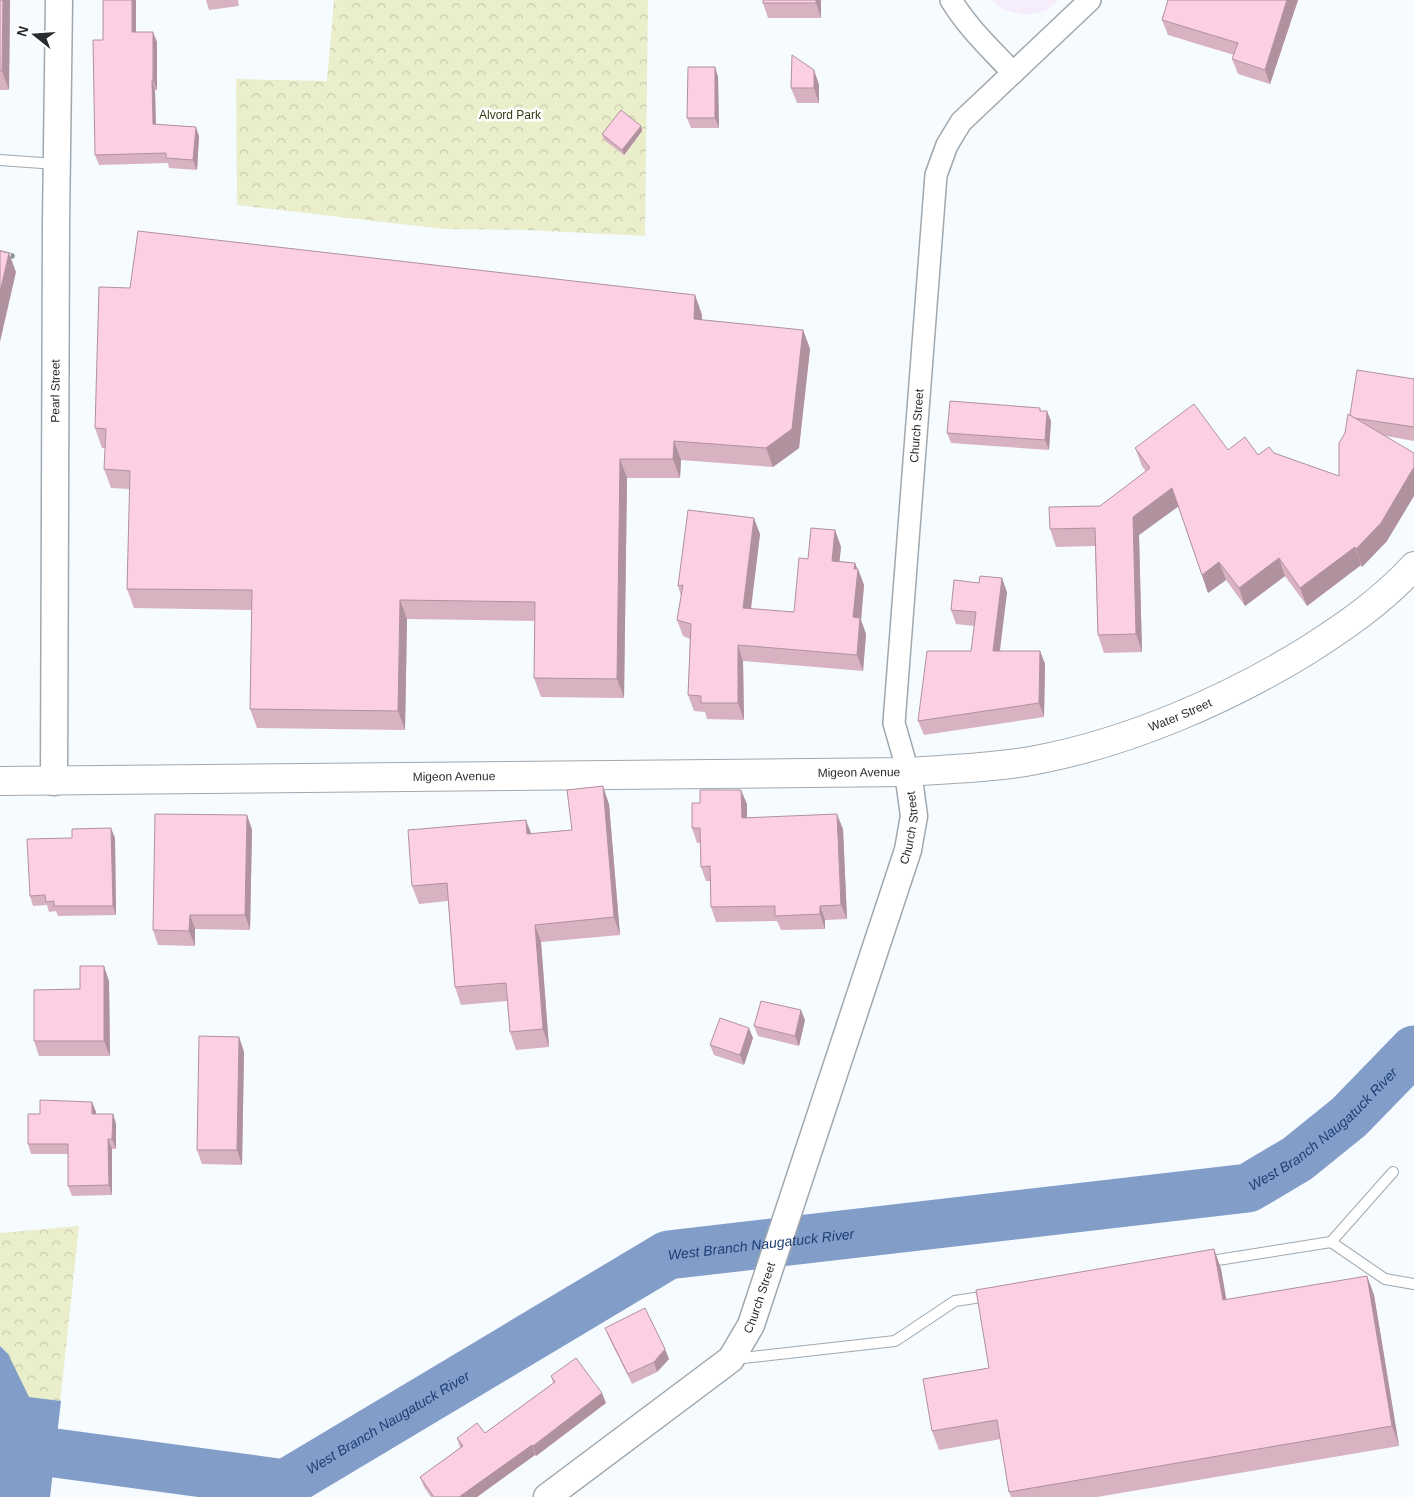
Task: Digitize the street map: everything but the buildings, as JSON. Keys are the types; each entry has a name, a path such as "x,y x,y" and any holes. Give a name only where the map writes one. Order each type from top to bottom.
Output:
{"main road":[{"name":"Water Street","path":"908,772 989,766 1036,760 1110,741 1178,716 1260,678 1341,629 1372,607 1400,582 1414,566"},
{"name":"Migeon Avenue","path":"0,782 908,772"}],"street":[{"name":"Pearl Street","path":"54,782 57,164 60,0"},
{"path":"950,0 977,34 1013,72"},
{"name":"Church Street","path":"547,1497 731,1359 751,1325 908,850 914,816 908,772 894,723 936,175 947,145 961,122 1090,0"}],"lane":[{"path":"0,160 57,164"},
{"path":"1196,1263 1331,1242 1394,1172"},
{"path":"1331,1242 1385,1279 1414,1284"},
{"path":"731,1359 895,1341 955,1301 1003,1293"}],"shaded area":[{"path":"991,0 1059,0 1045,11 1024,15 1002,9"}],"green space":[{"name":"Alvord Park","path":"334,0 648,0 645,236 527,230 443,229 237,205 236,79 327,81"},
{"path":"79,1226 50,1497 0,1497 0,1233"}],"water":[{"path":"0,1346 8,1354 29,1397 61,1401 50,1497 0,1497"}],"waterway":[{"name":"West Branch Naugatuck River","path":"55,1453 285,1484 668,1255 1248,1188 1297,1159 1349,1117 1414,1050"}],"railway":[{"path":"0,253 12,256"}]}
